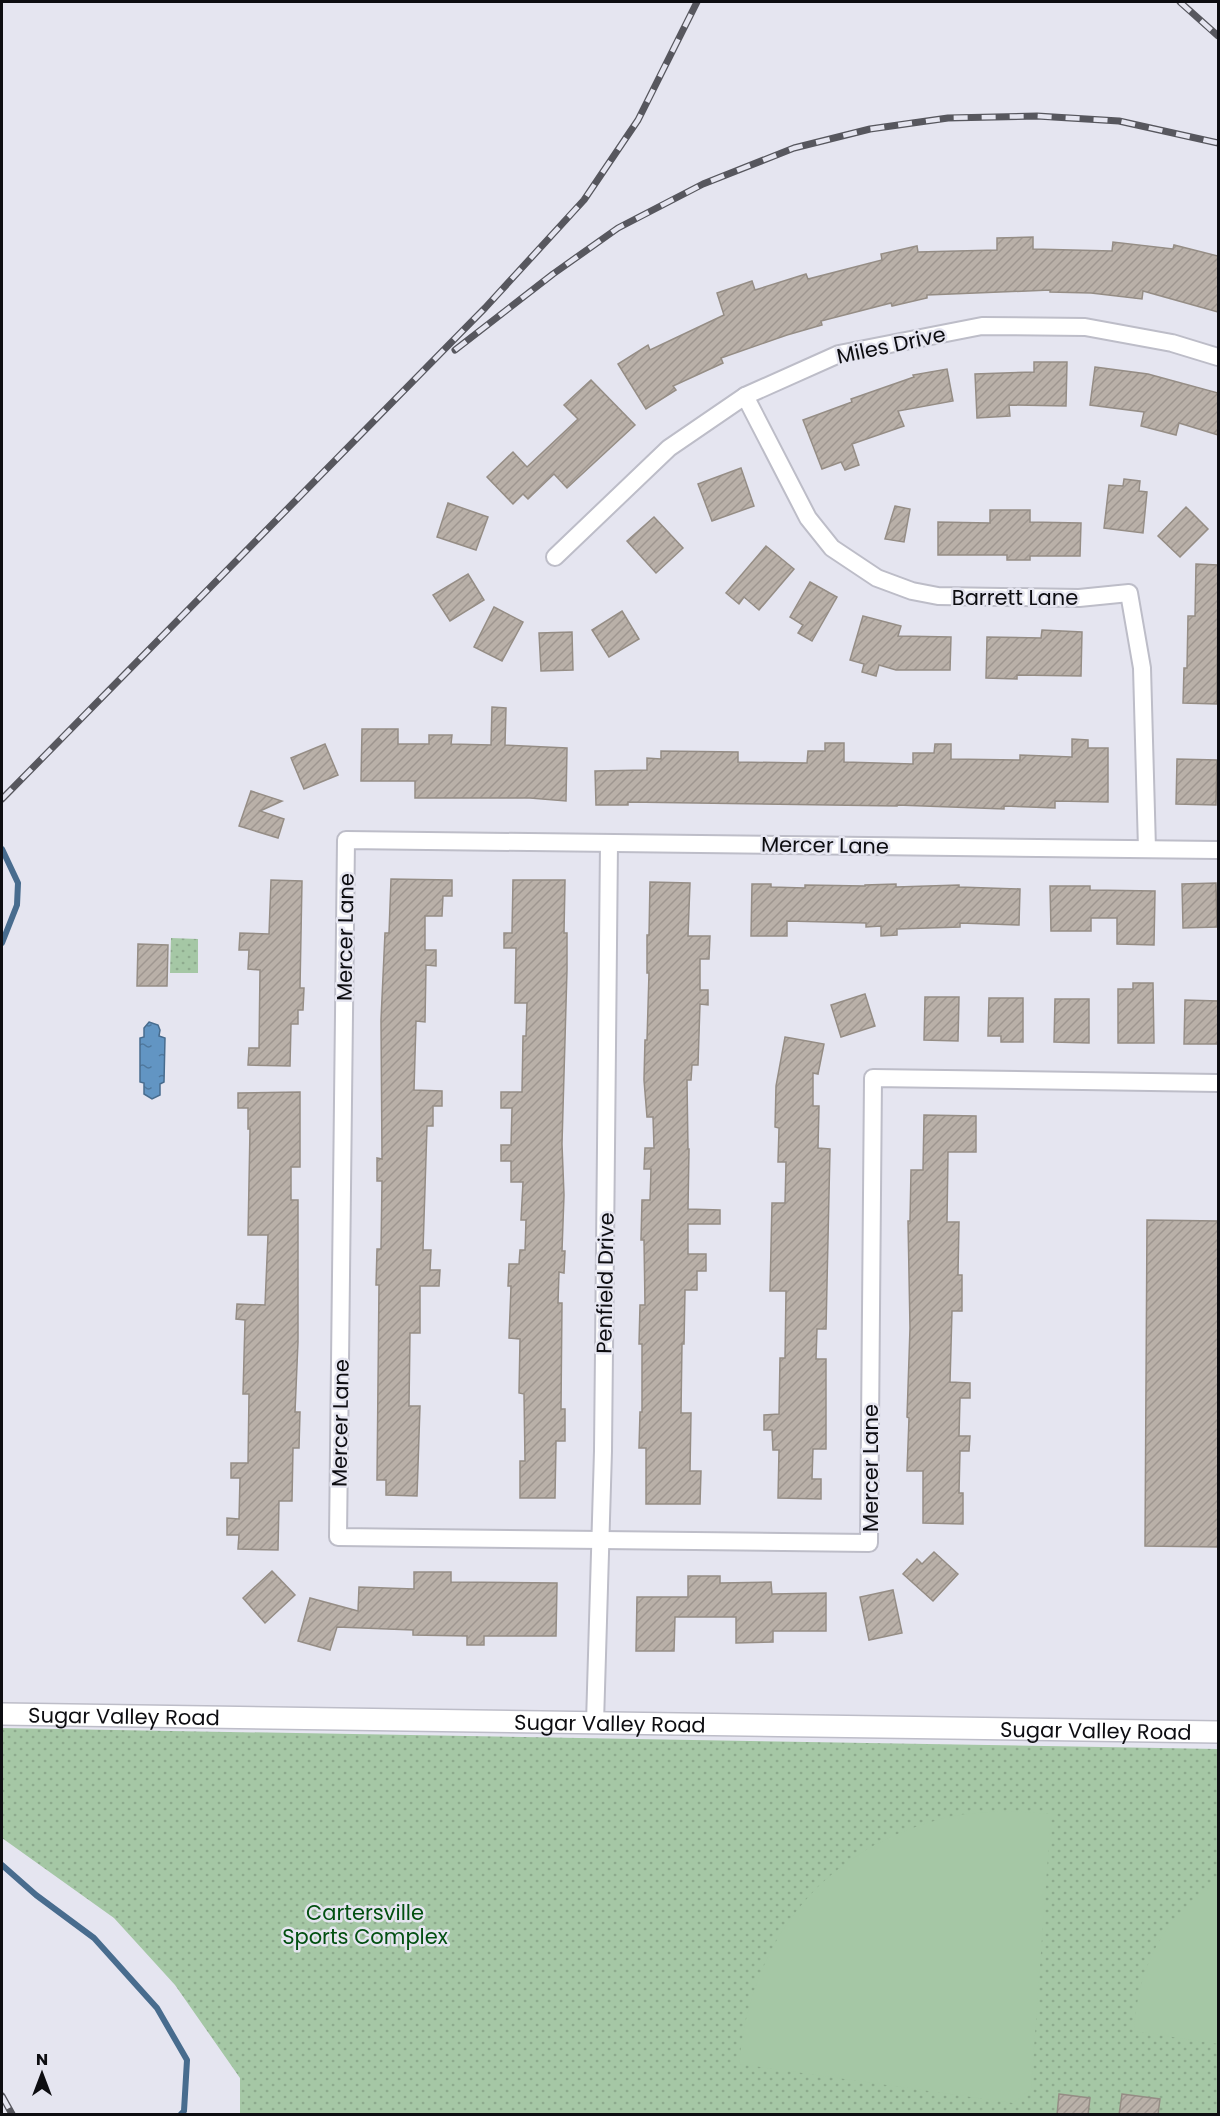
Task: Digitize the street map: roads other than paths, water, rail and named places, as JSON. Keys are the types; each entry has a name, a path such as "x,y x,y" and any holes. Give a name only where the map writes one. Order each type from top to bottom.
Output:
{"street":[{"name":"Miles Drive","path":"555,557 669,448 745,396 839,354 982,326 1085,327 1172,343 1218,357"},
{"name":"Barrett Lane","path":"745,396 808,518 832,548 877,578 912,591 938,596 1079,598 1129,593 1142,668 1147,849"},
{"name":"Mercer Lane","path":"1218,850 346,840 338,1537 869,1543 873,1078 1218,1083"},
{"name":"Penfield Drive","path":"595,1723 601,1540 609,843"},
{"name":"Sugar Valley Road","path":"2,1714 1218,1732"}],"water":[{"path":"149,1022 158,1025 159,1036 165,1038 164,1082 160,1084 160,1095 152,1099 144,1094 144,1083 140,1082 140,1038 144,1037 144,1028"}],"waterway":[{"path":"2,849 18,883 17,905 2,943"},
{"path":"2,1865 36,1895 94,1938 157,2008 187,2060 184,2111 181,2114"}],"railway":[{"path":"2,799 485,308 584,200 638,120 697,2"},
{"path":"1180,2 1218,36"},
{"path":"455,350 553,274 618,228 703,184 794,148 870,129 948,118 1037,116 1119,121 1218,143"},
{"path":"2,2096 12,2114"}],"park label":[{"name":"Cartersville Sports Complex","path":"365,1924"}]}
